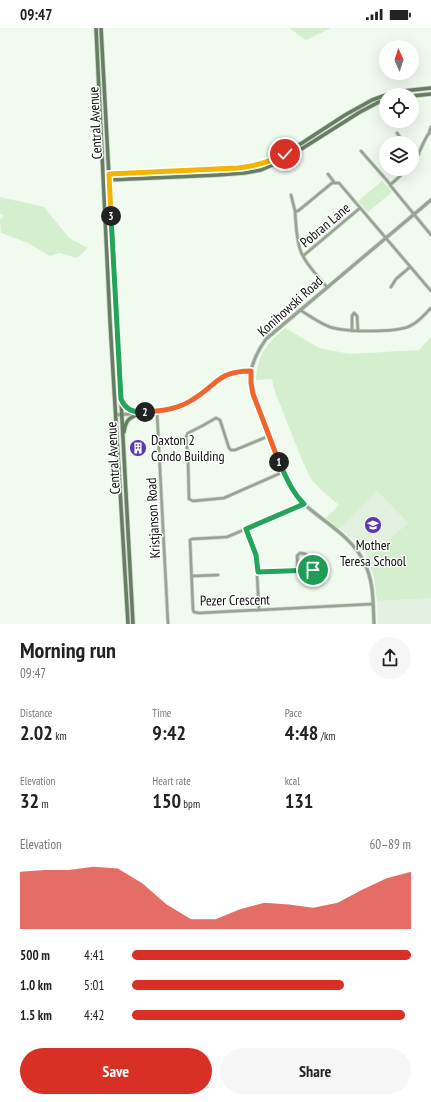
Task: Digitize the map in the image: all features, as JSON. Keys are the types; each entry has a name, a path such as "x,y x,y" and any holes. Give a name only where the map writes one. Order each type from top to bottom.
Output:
{"main road":[{"name":"Central Avenue","path":"96,28 110,322 128,624"},
{"name":"Central Avenue","path":"100,28 133,624"},
{"path":"103,174 226,169 258,165 285,154 368,102 394,92 431,88"},
{"path":"419,95 431,94"},
{"path":"104,180 224,175 261,170 284,160 360,112 379,102"},
{"path":"121,399 126,408 141,413"},
{"path":"123,439 127,420 132,416 141,413"}],"street":[{"path":"419,154 430,133 431,127"},
{"path":"361,151 431,235"},
{"path":"328,174 334,182 339,183 431,292"},
{"path":"390,185 400,176"},
{"path":"295,211 298,211 334,182"},
{"path":"291,195 295,211 299,246 305,260 327,287"},
{"name":"Konihowski Road","path":"374,624 372,582 368,570 362,558 349,542 304,504 294,493 283,472 253,394 251,371 259,348 266,339 431,200"},
{"name":"Pobran Lane","path":"303,256 360,208"},
{"path":"391,287 396,279 410,267"},
{"path":"300,310 329,326 358,331 398,329 406,327 417,321 431,308"},
{"path":"352,331 352,316 354,313 357,316 358,331"},
{"path":"116,415 157,412 172,409 192,400 226,375 242,371 251,371"},
{"name":"Kristjanson Road","path":"157,412 168,624"},
{"path":"269,436 235,450 231,450 220,420 216,418 188,433 186,437 189,499 193,501 224,498 283,472"},
{"name":"Pezer Crescent","path":"304,504 227,537 190,540 193,610 196,613 373,604"},
{"path":"246,529 256,555 259,610"},
{"path":"258,572 313,570 316,567 314,560 304,553 300,553 297,556 298,570"},
{"path":"192,576 218,575"}],"shaded area":[{"name":"Mother Teresa School","path":"377,491 408,523 367,558 352,539 338,527"},
{"path":"431,598 431,624 378,624 377,601"}],"green space":[{"path":"289,28 331,28 306,40"},
{"path":"382,181 392,192 368,212 358,201"},
{"path":"0,197 44,207 69,238 88,248 77,258 59,253 50,256 28,243 1,233 0,220 4,216 0,214"},
{"path":"285,328 319,348 350,354 419,350 431,337 431,598 377,601 374,577 367,558 408,523 377,491 339,529 326,518 339,505 321,490 311,479 274,389 272,379 256,380 259,363 264,350"}],"place":[{"name":"Daxton 2 Condo Building","path":"138,448"},
{"name":"Mother Teresa School","path":"373,525"}],"route":[{"path":"285,154 265,163 250,167 109,174 121,399 126,408 132,411 141,413 164,411 192,400 226,375 242,371 251,371 253,394 283,472 294,493 304,504 246,529 253,544 258,572 313,570"}]}
